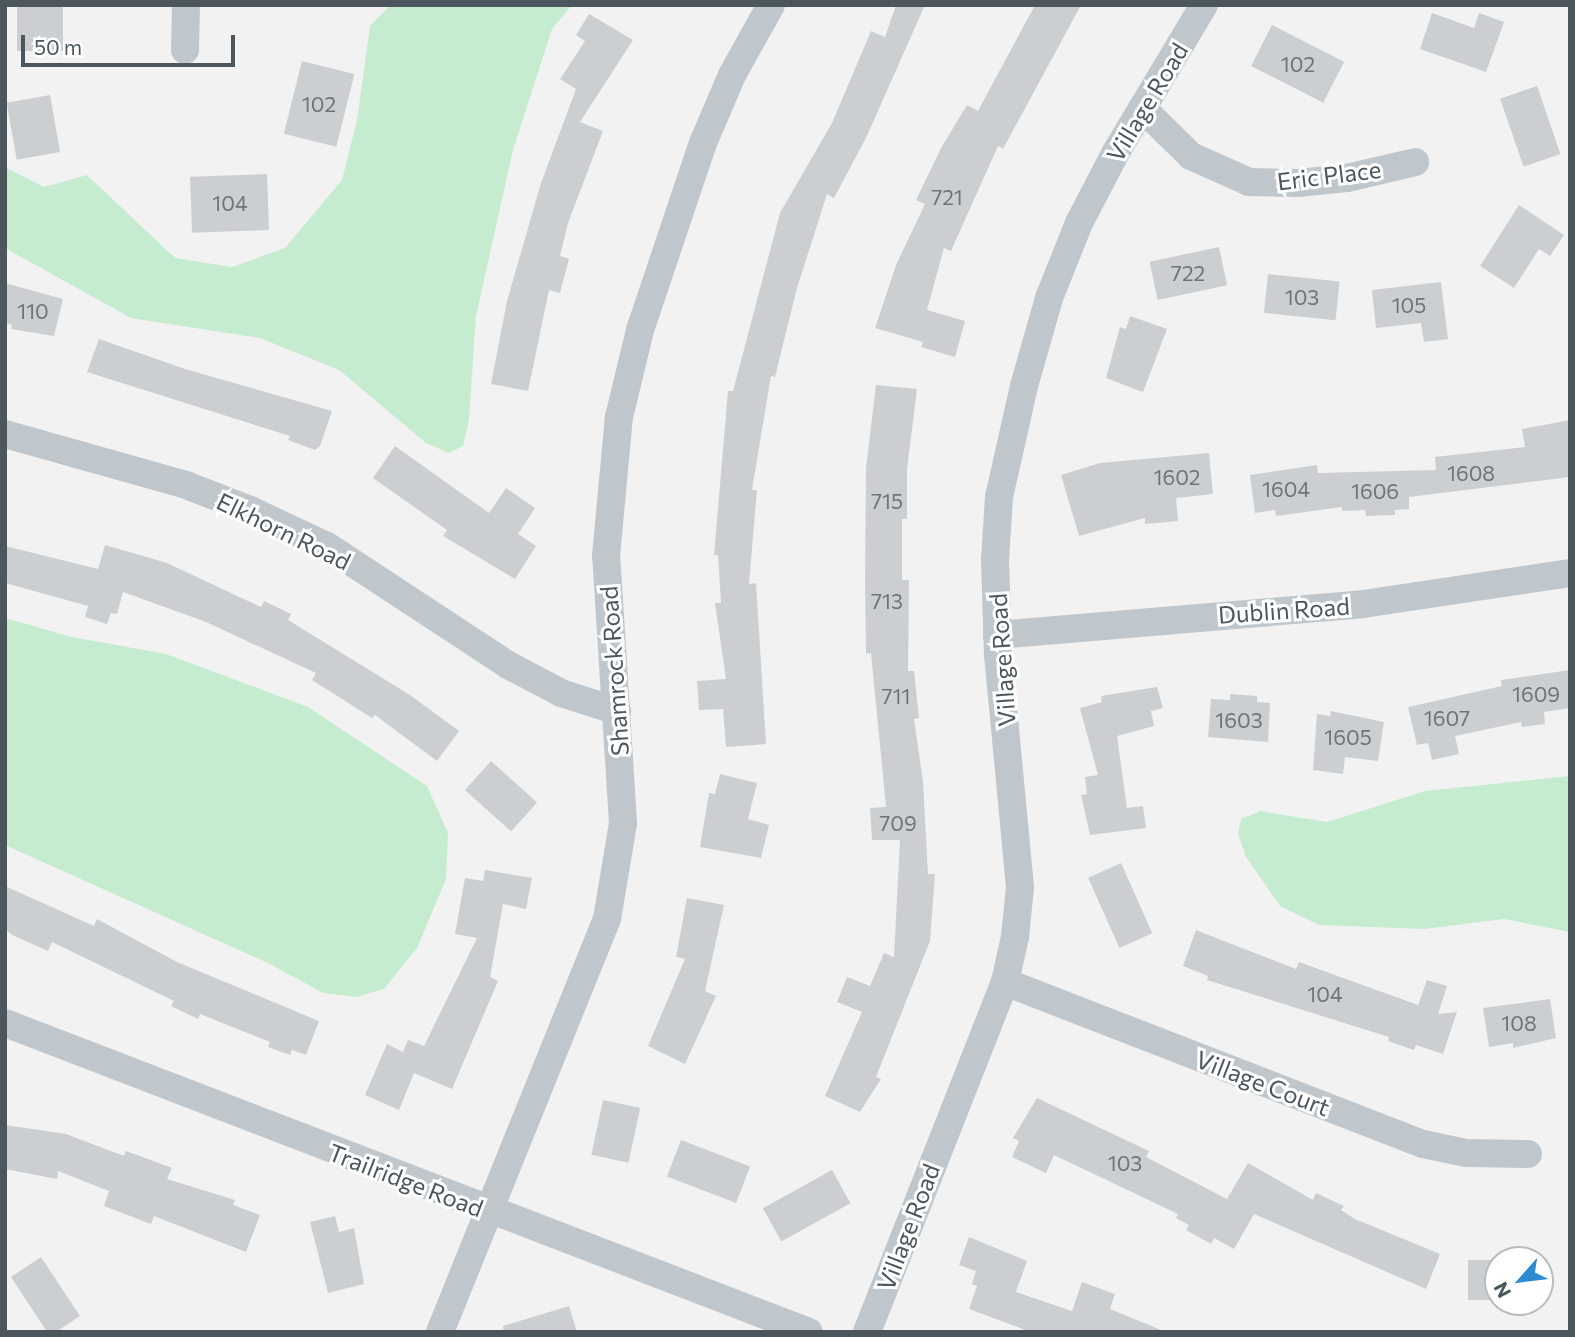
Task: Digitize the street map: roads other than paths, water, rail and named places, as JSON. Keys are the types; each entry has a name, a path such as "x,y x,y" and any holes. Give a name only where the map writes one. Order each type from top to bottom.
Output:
{"street":[{"path":"185,50 186,5"},
{"name":"Shamrock Road","path":"440,1332 607,919 623,823 606,556 619,417 639,330 703,143 732,75 771,5"},
{"name":"Village Road","path":"867,1332 1005,982 1020,887 997,635 999,497 1024,386 1049,298 1079,223 1142,108 1205,5"},
{"name":"Eric Place","path":"1142,108 1191,156 1249,181 1322,181 1415,162"},
{"name":"Elkhorn Road","path":"5,434 163,478 250,510 327,546 508,665 561,693 617,711"},
{"name":"Dublin Road","path":"997,635 1363,604 1570,573"},
{"name":"Village Court","path":"1005,982 1423,1144 1466,1153 1528,1154"},
{"name":"Trailridge Road","path":"5,1024 809,1332"}]}
